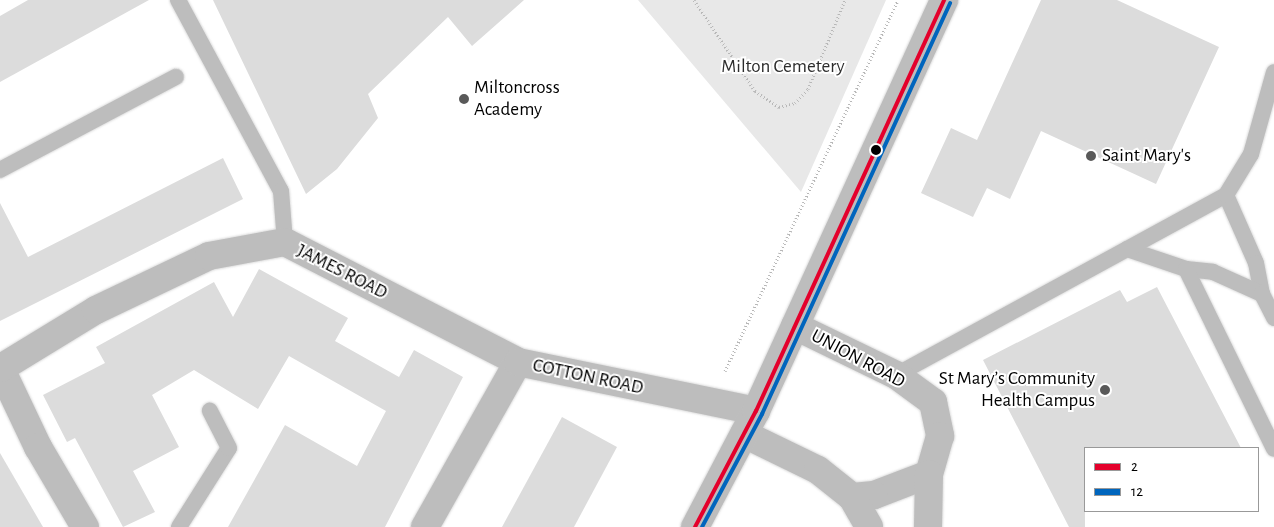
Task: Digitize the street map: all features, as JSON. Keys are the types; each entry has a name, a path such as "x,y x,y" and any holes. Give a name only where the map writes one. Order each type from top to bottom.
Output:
{"street":[{"path":"695,527 750,422 944,0"},
{"name":"JAMES ROAD","path":"0,368 96,310 209,256 285,242 518,362"},
{"name":"UNION ROAD","path":"795,326 896,375 933,402 940,436 929,474 928,527"},
{"name":"COTTON ROAD","path":"425,527 518,362 711,401 750,422"},
{"path":"0,368 38,448 85,527"},
{"path":"750,422 818,470 852,497 869,527"},
{"path":"852,497 874,495 929,474"}],"lane":[{"path":"178,0 281,191 285,242"},
{"path":"896,375 1226,195 1251,154 1274,72"},
{"path":"0,170 176,77"},
{"path":"1226,195 1256,263 1262,294 1274,318"},
{"path":"1127,249 1186,269 1214,272 1262,294"},
{"path":"1186,269 1274,448"},
{"path":"179,527 229,448 210,411"}],"path":[{"path":"694,0 755,91 779,107 795,103 808,88 845,0"},
{"path":"711,401 898,0"}],"green space":[{"name":"Milton Cemetery","path":"638,0 886,0 801,192"}],"building":[{"path":"28,0 149,0 0,82 0,16"},
{"path":"213,0 524,0 472,46 448,17 368,94 378,118 337,169 306,194"},
{"path":"1041,0 1117,0 1219,47 1156,184 1041,131 1010,199 987,188 973,217 921,193 951,128 977,140"},
{"path":"223,158 243,199 0,321 0,203 28,257"},
{"path":"259,269 348,318 335,341 399,377 414,350 463,377 385,527 228,527 285,425 357,466 386,411 289,356 258,409 194,370 152,395 179,447 133,471 155,512 123,527 75,438 67,442 43,395 105,363 96,347 214,282 233,317"},
{"name":"St Mary’s Community Health Campus","path":"1157,287 1240,447 1084,447 1085,527 1069,527 983,360 1120,290 1127,302"},
{"path":"562,417 617,447 574,527 502,527"},
{"path":"0,453 43,527 0,527"}],"transit line":[{"name":"2","path":"695,527 756,411 944,0"},
{"name":"12","path":"702,527 762,414 950,3"}],"place":[{"name":"Miltoncross Academy","path":"464,99"},
{"name":"Saint Mary's","path":"1091,156"},
{"name":"St Mary’s Community Health Campus","path":"1105,390"}]}
